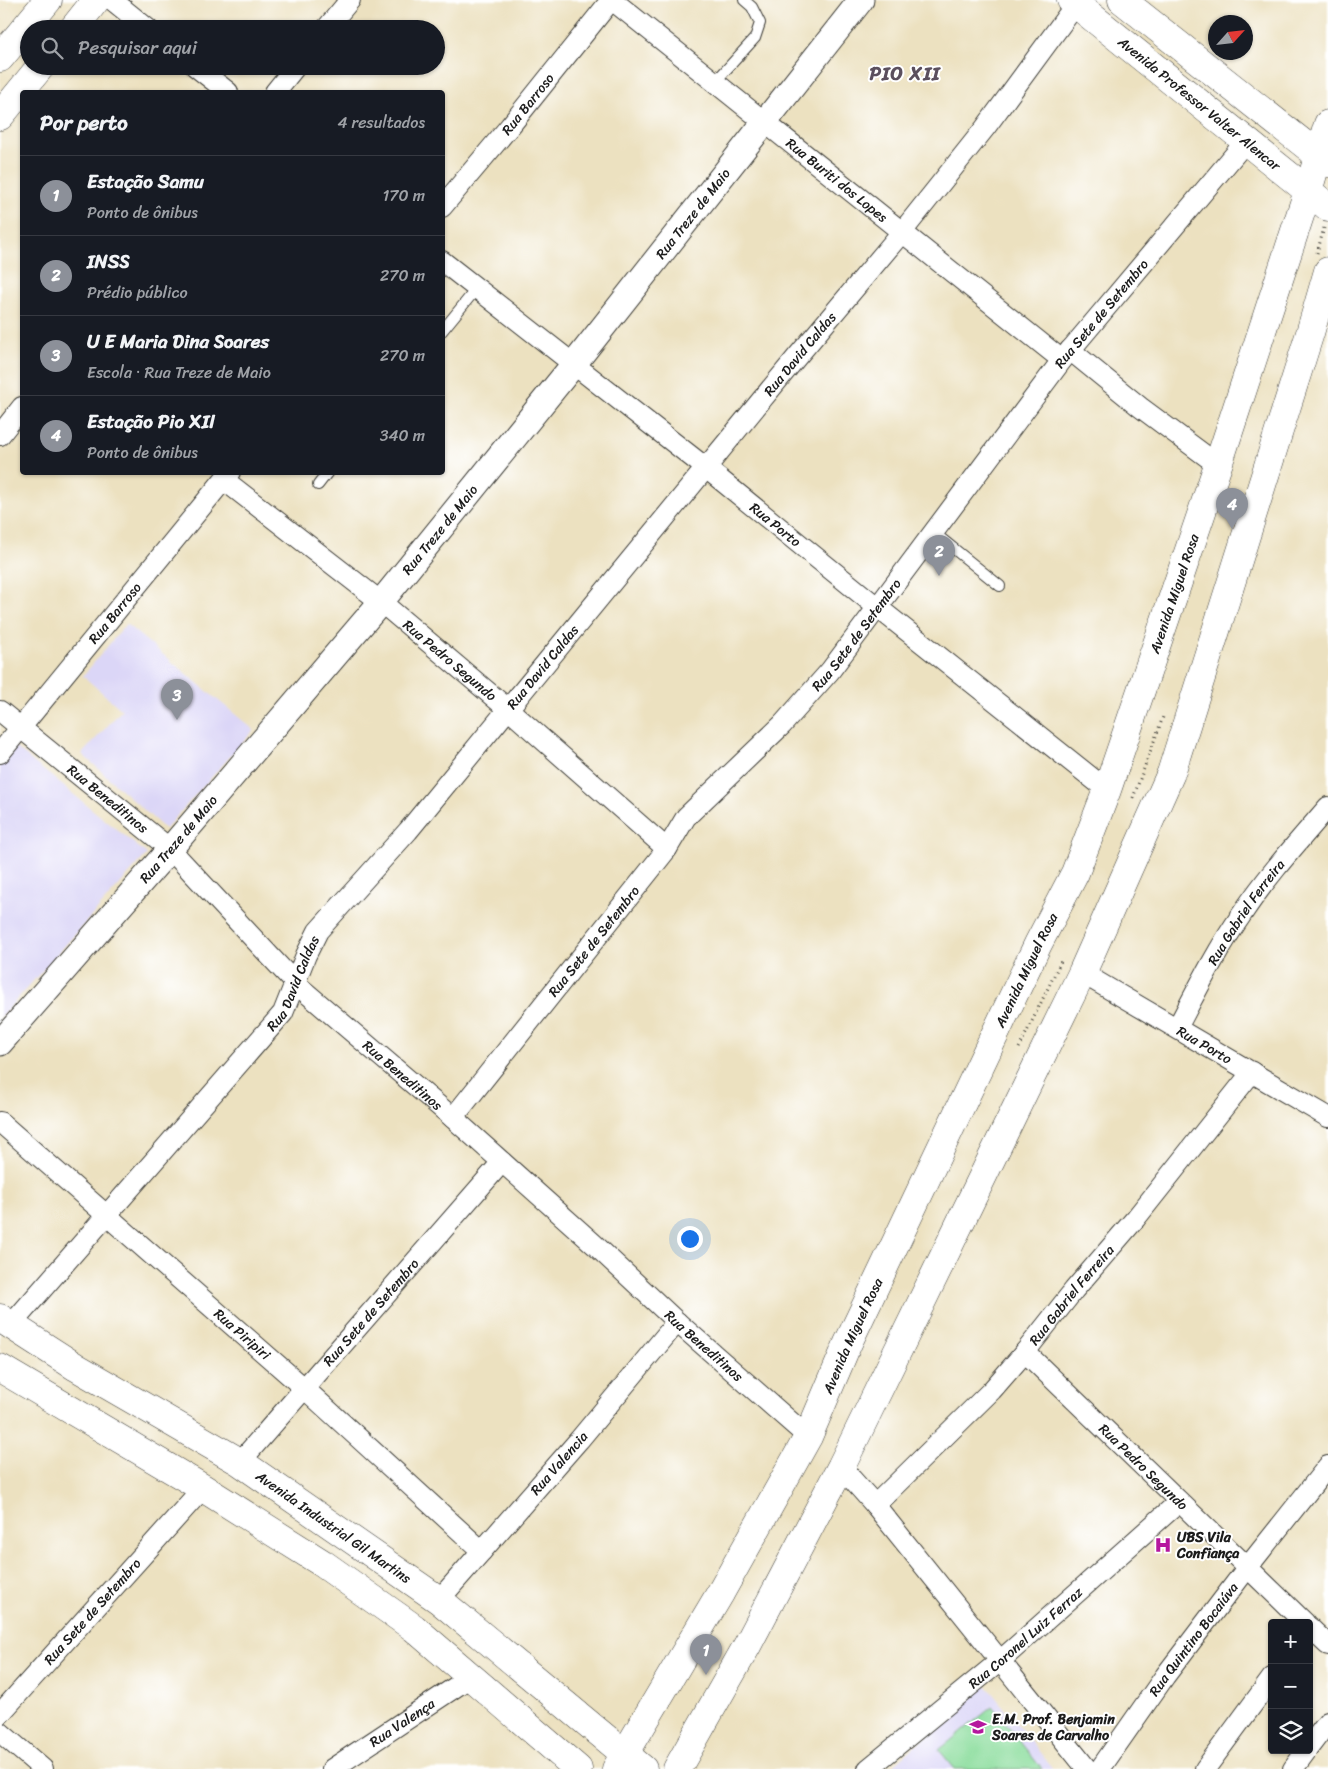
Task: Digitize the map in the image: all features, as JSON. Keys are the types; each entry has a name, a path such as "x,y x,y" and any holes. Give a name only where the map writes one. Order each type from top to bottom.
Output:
{"main road":[{"path":"31,20 48,0"},
{"path":"79,20 96,0"},
{"path":"1122,0 1323,159"},
{"name":"Avenida Professor Valter Alencar","path":"1074,2 1318,199"},
{"path":"0,58 20,34"},
{"path":"21,90 34,75"},
{"path":"0,116 20,92"},
{"name":"Avenida Miguel Rosa","path":"628,1764 808,1437 848,1343 1038,944 1075,873 1107,790 1218,465 1318,199 1328,124"},
{"path":"677,1769 748,1644 840,1467 1082,973 1171,773 1328,271"},
{"name":"Avenida Industrial Gil Martins","path":"5,1322 76,1367 240,1462 440,1600 628,1764"},
{"path":"56,1401 76,1367"},
{"path":"1,1371 56,1401 203,1488 322,1563 407,1622 578,1769"}],"street":[{"path":"112,0 137,20"},
{"path":"333,20 350,0"},
{"name":"Rua Buriti dos Lopes","path":"611,0 902,232 1066,355 1218,465"},
{"name":"Rua Barroso","path":"445,203 611,0"},
{"name":"Rua Treze de Maio","path":"0,1043 170,849 381,602 574,364 766,123 861,0"},
{"name":"Rua David Caldas","path":"5,1322 107,1215 283,1013 306,955 318,931 408,831 902,232 985,128 1074,2"},
{"path":"206,75 225,90"},
{"path":"277,90 289,75"},
{"name":"Rua Sete de Setembro","path":"453,1118 667,849 686,817 782,725 830,671 1066,355 1247,140"},
{"name":"Rua Porto","path":"445,263 706,468 877,608 1107,790"},
{"path":"0,435 20,410"},
{"name":"Rua Barroso","path":"0,753 227,476"},
{"name":"Rua Pedro Segundo","path":"227,476 508,709 667,849"},
{"name":"Rua Beneditinos","path":"0,711 170,849 296,984 453,1118 595,1245 677,1322 808,1437"},
{"name":"Rua Gabriel Ferreira","path":"1177,1028 1202,980 1262,885 1328,807"},
{"name":"Rua Porto","path":"1082,973 1328,1118"},
{"name":"Rua Gabriel Ferreira","path":"875,1505 992,1390 1136,1218 1252,1072"},
{"name":"Rua Piripiri","path":"0,1122 304,1388 482,1551"},
{"name":"Rua Sete de Setembro","path":"240,1462 502,1162"},
{"name":"Rua Valencia","path":"440,1600 579,1440 677,1322"},
{"name":"Rua Pedro Segundo","path":"1025,1352 1300,1619"},
{"name":"Rua Quintino Bocaiúva","path":"1100,1769 1165,1676 1328,1466"},
{"path":"840,1467 875,1505 1087,1769"},
{"name":"Rua Sete de Setembro","path":"0,1714 203,1488"},
{"name":"Rua Coronel Luiz Ferraz","path":"868,1769 1000,1661 1179,1502"},
{"path":"1313,1631 1328,1645"},
{"name":"Rua Valença","path":"332,1769 472,1676"},
{"path":"1205,1769 1268,1683"},
{"path":"1313,1742 1328,1722"},
{"path":"0,1732 43,1769"},
{"path":"1293,1769 1304,1754"}],"lane":[{"path":"715,82 755,38 760,23 752,7 744,0"},
{"path":"445,327 477,288"},
{"path":"318,485 326,475"},
{"path":"932,532 1000,586"}],"shaded area":[{"path":"126,624 254,730 165,829 82,754 122,710 83,676"},
{"path":"15,747 147,854 0,1018 0,764"},
{"name":"E.M. Prof. Benjamin Soares de Carvalho","path":"986,1685 1053,1769 889,1769"}],"green space":[{"path":"992,1707 1042,1769 955,1769 939,1750"}],"place":[{"name":"Estação Pio XII","path":"1232,529"},
{"name":"INSS","path":"939,576"},
{"name":"U E Maria Dina Soares","path":"177,720"},
{"name":"UBS Vila Confiança","path":"1163,1545"},
{"name":"Estação Samu","path":"706,1675"},
{"name":"E.M. Prof. Benjamin Soares de Carvalho","path":"978,1727"}],"district":[{"name":"PIO XII","path":"905,73"}]}
